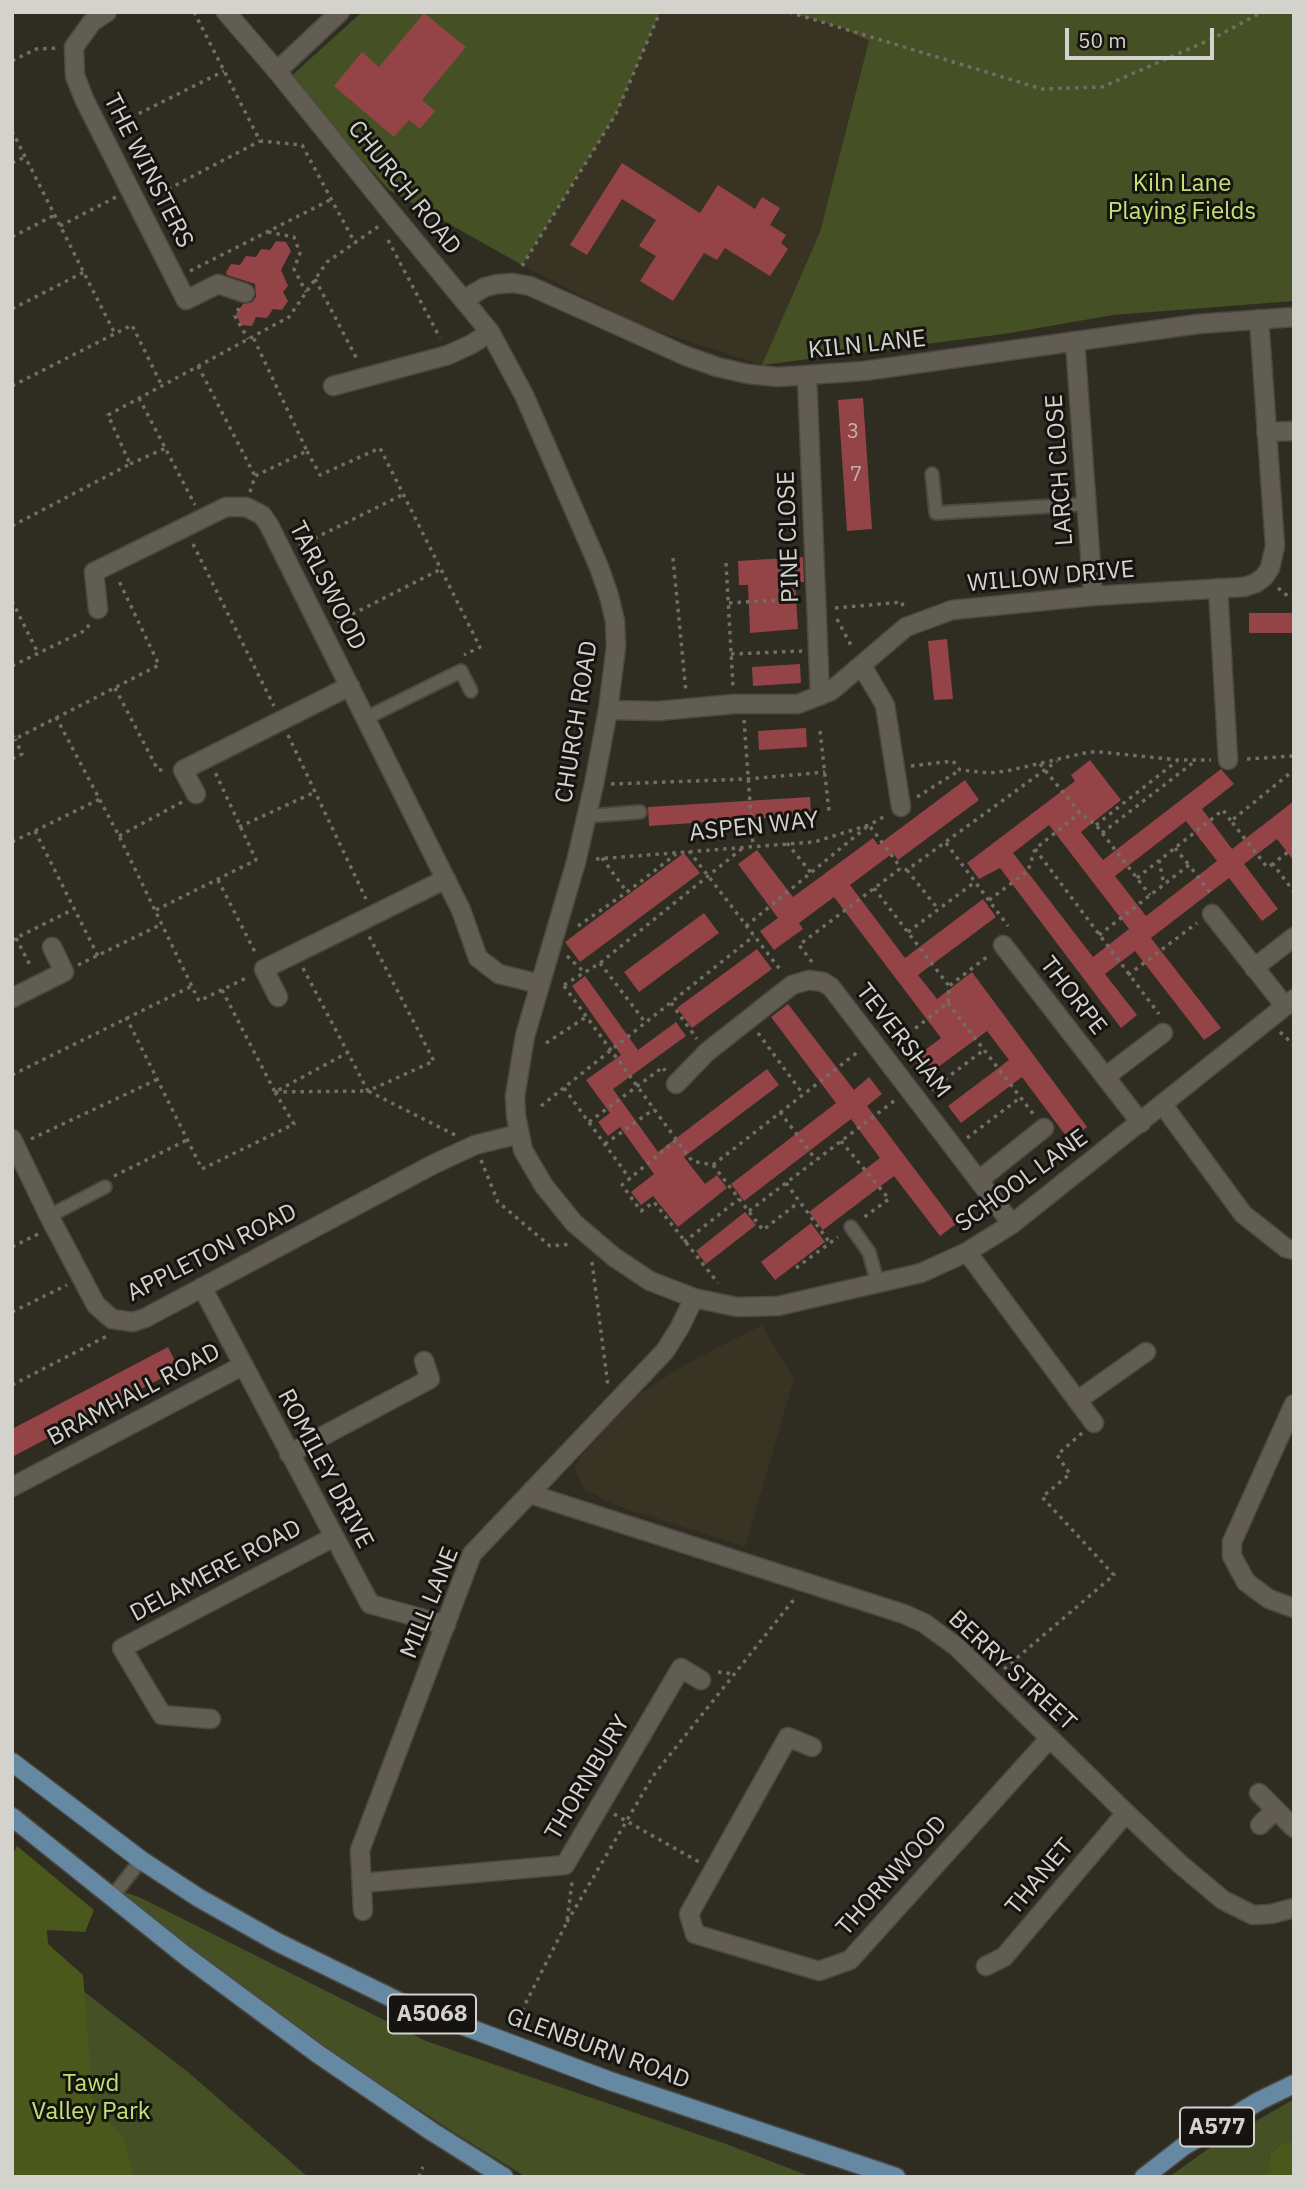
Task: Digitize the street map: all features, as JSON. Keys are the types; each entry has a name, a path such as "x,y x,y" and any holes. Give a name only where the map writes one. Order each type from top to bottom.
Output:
{"main road":[{"name":"GLENBURN ROAD","path":"12,1762 141,1860 199,1898 276,1942 400,2002 610,2081 896,2177"},
{"path":"12,1817 187,1957 318,2054 430,2131 504,2177"},
{"name":"A577","path":"1144,2177 1184,2146 1259,2101 1294,2084"}],"street":[{"path":"74,47 92,22 107,12"},
{"name":"CHURCH ROAD","path":"226,12 490,332 524,395 599,567 615,621 616,647 608,710 588,816 525,1036 516,1096 519,1134 523,1150 544,1186 574,1223 595,1242 650,1280 694,1298"},
{"path":"277,71 340,12"},
{"name":"THE WINSTERS","path":"74,47 75,76 186,300 218,284 245,293"},
{"name":"KILN LANE","path":"465,299 485,287 513,283 530,286 649,340 717,367 778,377 807,377 937,362 1198,324 1294,317"},
{"name":"WILLOW DRIVE","path":"608,710 688,710 738,704 798,704 831,691 906,627 952,610 1093,596 1244,587 1256,583 1264,577 1274,557 1259,319"},
{"path":"333,386 448,355 490,332"},
{"name":"LARCH CLOSE","path":"1075,341 1093,596"},
{"name":"PINE CLOSE","path":"807,377 820,696"},
{"path":"1266,432 1294,431"},
{"path":"98,609 94,572 226,507 246,507"},
{"name":"TARLSWOOD","path":"246,507 262,515 269,525 461,910 478,958 499,974 541,981"},
{"path":"1218,588 1228,760"},
{"path":"862,666 885,705 901,807"},
{"path":"196,794 183,770 350,686"},
{"path":"278,998 264,969 446,879"},
{"path":"1212,914 1254,968 1289,1003"},
{"path":"1254,968 1294,937"},
{"name":"THORPE","path":"1003,945 1141,1123"},
{"path":"12,998 64,972 52,947"},
{"name":"TEVERSHAM","path":"792,985 809,980 823,982 831,987 1012,1224"},
{"path":"676,1084 707,1052 792,985"},
{"name":"SCHOOL LANE","path":"694,1298 737,1307 778,1306 921,1273 967,1252 1012,1224 1289,1003"},
{"path":"1105,1077 1163,1034"},
{"path":"1163,1105 1243,1214 1286,1248 1294,1250"},
{"path":"979,1180 1044,1128"},
{"name":"APPLETON ROAD","path":"17,1139 52,1221 103,1313 123,1322 133,1322 475,1145 519,1134"},
{"path":"967,1252 1094,1423"},
{"name":"ROMILEY DRIVE","path":"202,1287 370,1604 446,1625"},
{"name":"MILL LANE","path":"363,1911 360,1850 472,1555 664,1351 680,1327 694,1298"},
{"path":"1078,1400 1146,1352"},
{"path":"289,1454 430,1379 424,1361"},
{"name":"BRAMHALL ROAD","path":"12,1487 242,1366"},
{"path":"1294,1404 1232,1542 1232,1556 1246,1582 1269,1599 1294,1608"},
{"name":"BERRY STREET","path":"530,1494 807,1582 924,1623 957,1647 1126,1813 1223,1900 1253,1915 1294,1908"},
{"name":"DELAMERE ROAD","path":"211,1719 162,1715 122,1648 334,1537"},
{"name":"THORNBURY","path":"362,1883 565,1865 681,1668 701,1680"},
{"name":"THORNWOOD","path":"812,1747 788,1737 689,1914 695,1934 819,1971 850,1960 1049,1739"},
{"path":"1259,1793 1294,1828"},
{"path":"1260,1825 1275,1810"},
{"name":"THANET","path":"986,1966 1004,1957 1126,1813"}],"lane":[{"path":"932,474 936,513 1087,504"},
{"path":"366,718 461,671 471,691"},
{"path":"588,816 640,812"},
{"path":"52,1221 105,1187"},
{"path":"850,1227 869,1252 878,1284"},
{"path":"112,1897 141,1860"}],"path":[{"path":"194,12 260,141"},
{"path":"513,283 616,114 660,12"},
{"path":"789,12 1042,89 1102,87 1214,38 1262,12"},
{"path":"12,61 36,49 74,47"},
{"path":"101,132 224,71"},
{"path":"12,131 116,334"},
{"path":"60,226 134,198 260,141 302,145 355,243"},
{"path":"12,163 25,157"},
{"path":"175,278 331,199"},
{"path":"12,237 55,215"},
{"path":"130,464 108,415 289,317 327,262 394,216"},
{"path":"266,232 293,237 299,253 294,269 306,292"},
{"path":"386,237 448,355"},
{"path":"12,309 84,272"},
{"path":"315,279 367,377"},
{"path":"245,293 235,316 248,339"},
{"path":"12,386 132,325 162,386"},
{"path":"253,337 320,475 380,448 480,647 456,659"},
{"path":"198,366 255,476 246,507"},
{"path":"139,398 202,518"},
{"path":"12,526 166,448"},
{"path":"255,476 307,451"},
{"path":"283,553 404,494"},
{"path":"673,558 688,710"},
{"path":"12,759 22,754 13,737 159,665 111,563"},
{"path":"726,563 732,654 748,779 753,845"},
{"path":"322,630 441,569"},
{"path":"729,603 816,598"},
{"path":"12,601 38,653"},
{"path":"862,666 830,608 902,602 906,627"},
{"path":"12,666 86,631 98,609"},
{"path":"732,654 818,650"},
{"path":"115,688 158,770 183,770"},
{"path":"57,717 119,836 199,1001 264,969 218,880"},
{"path":"820,732 829,811"},
{"path":"894,768 953,761 960,770 989,773 1101,752 1178,760 1294,756"},
{"path":"155,911 256,860 208,758"},
{"path":"906,870 1059,760"},
{"path":"1096,825 1178,760"},
{"path":"1102,833 1196,760"},
{"path":"1040,764 1080,813 1096,825 1150,895"},
{"name":"ASPEN WAY","path":"576,862 753,845 814,842 869,825 960,770"},
{"path":"1231,821 1294,770"},
{"path":"594,784 748,779 825,772"},
{"path":"239,827 315,792"},
{"path":"119,836 196,794"},
{"path":"12,842 100,799"},
{"path":"1137,878 1223,810 1267,867 1294,847"},
{"path":"989,900 1028,871 1035,849 1080,813"},
{"path":"746,926 869,825 901,868 906,870 938,909"},
{"path":"35,831 98,956"},
{"path":"945,842 1013,933 1003,945 949,986"},
{"path":"787,843 812,874"},
{"path":"564,986 600,963 745,846"},
{"path":"1128,975 1178,935 1212,914 1218,903 1175,848"},
{"path":"1035,849 1160,1016 1163,1034"},
{"path":"689,851 792,985"},
{"path":"553,943 627,892 678,852"},
{"path":"602,858 627,892"},
{"path":"1159,860 1164,885"},
{"path":"1273,864 1294,892"},
{"path":"1099,935 1189,865"},
{"path":"831,987 799,945 901,868"},
{"path":"908,932 975,882"},
{"path":"873,888 949,986 948,1003 1065,1157"},
{"path":"40,984 14,939 74,909"},
{"path":"275,1092 368,1091 434,1061 361,922"},
{"path":"64,972 162,924"},
{"path":"541,1106 754,936"},
{"path":"296,954 368,1091 475,1145 498,1202 550,1246 595,1242 591,1268 610,1406"},
{"path":"600,963 645,1022"},
{"path":"541,981 564,986 692,1161 713,1165 763,1230 799,1202"},
{"path":"12,1074 192,986"},
{"path":"126,1017 202,1169 294,1124 222,990"},
{"path":"670,1002 707,1052"},
{"path":"713,1165 803,1094 948,1003"},
{"path":"546,1043 586,1017"},
{"path":"748,1021 803,1094"},
{"path":"749,1211 841,1141 985,1049"},
{"path":"275,1092 347,1053"},
{"path":"589,1122 663,1067 676,1084"},
{"path":"17,1139 31,1139 156,1080"},
{"path":"564,1088 630,1179"},
{"path":"954,1147 1021,1097"},
{"path":"605,1144 653,1109"},
{"path":"780,1112 816,1160"},
{"path":"105,1187 107,1179 187,1140"},
{"path":"676,1140 622,1185 641,1211 654,1202 737,1307"},
{"path":"796,1268 889,1199 841,1141"},
{"path":"786,1183 830,1243"},
{"path":"684,1242 739,1199"},
{"path":"12,1247 52,1221"},
{"path":"12,1312 82,1278"},
{"path":"12,1385 133,1322"},
{"path":"990,1680 1114,1575 1042,1497 1070,1474 1057,1455 1094,1423"},
{"path":"514,2026 567,1922 653,1776 807,1582"},
{"path":"600,1806 714,1870"},
{"path":"565,1865 573,1875 567,1922"},
{"path":"419,2177 423,2167"}],"shaded area":[{"path":"660,12 789,12 843,28 1086,142 838,355 762,365 638,325 522,265 616,114"},
{"path":"762,1325 794,1379 745,1547 615,1505 584,1489 575,1469 581,1456 627,1406 626,1403 686,1364"}],"green space":[{"path":"362,12 660,12 616,114 522,265 389,190 289,78"},
{"name":"Kiln Lane Playing Fields","path":"789,12 1294,12 1294,301 1113,315 1004,334 762,365 820,232 869,41 843,28"},
{"path":"17,1846 94,1910 85,1932 47,1930 48,1944 83,1975 93,2104 123,2138 134,2177 12,2177 12,1857"},
{"path":"114,1889 139,1897 426,2041 726,2144 812,2177 526,2177 281,2019"},
{"name":"Tawd Valley Park","path":"12,1936 188,2072 308,2177 12,2177"},
{"path":"1294,2099 1294,2140 1281,2144 1270,2154 1268,2171 1261,2177 1169,2177 1208,2149"},
{"path":"1294,2140 1294,2177 1261,2177 1268,2171 1270,2154 1281,2144"}],"building":[{"path":"424,13 466,47 422,100 435,111 420,129 409,120 394,137 334,86 362,52 379,67"},
{"path":"622,163 700,213 718,185 755,209 762,197 780,208 770,225 786,235 781,243 788,249 770,276 725,248 717,260 704,253 673,301 640,281 656,256 639,246 656,220 622,199 587,255 570,245"},
{"path":"276,241 286,242 291,251 281,270 288,286 283,292 288,301 282,310 273,309 267,318 256,317 252,326 241,325 236,314 243,304 252,302 256,297 255,284 227,275 226,272 231,264 240,265 246,256 256,257 261,249 270,250"},
{"path":"863,398 872,529 847,531 838,400"},
{"path":"803,557 804,582 795,582 798,629 750,633 748,585 739,585 738,561"},
{"path":"1249,613 1294,613 1294,633 1249,633"},
{"path":"947,639 953,699 934,700 928,641"},
{"path":"800,664 801,683 753,686 752,667"},
{"path":"806,728 807,747 759,750 758,731"},
{"path":"1090,760 1121,800 1081,832 1103,860 1221,769 1234,784 1202,809 1232,849 1294,801 1294,861 1277,839 1244,864 1278,909 1262,921 1229,878 1151,938 1221,1028 1204,1040 1135,951 1105,974 1137,1015 1121,1028 1000,868 979,879 967,863 1075,781 1071,775","holes":["1186,821 1217,861 1146,916 1115,876","1049,825 1129,929 1093,957 1013,853"]},
{"path":"965,780 979,800 898,860 893,853 850,885 905,958 983,899 996,917 918,975 937,999 972,972 1087,1127 1069,1140 1022,1077 961,1123 948,1106 1009,1060 987,1031 926,1076 913,1059 941,1038 834,897 799,923 803,929 774,950 760,931 778,918 738,864 757,850 793,897 873,838 878,845"},
{"path":"810,797 811,815 649,826 648,807"},
{"path":"684,853 700,873 580,962 565,942"},
{"path":"704,913 719,933 639,992 624,972"},
{"path":"757,949 772,969 692,1028 677,1008"},
{"path":"585,976 638,1050 676,1022 686,1036 613,1089 658,1152 767,1069 779,1085 684,1157 705,1184 717,1175 727,1188 678,1227 653,1196 641,1205 631,1192 654,1174 620,1127 608,1136 598,1122 610,1113 586,1080 621,1055 572,986"},
{"path":"788,1004 854,1090 869,1077 882,1094 867,1106 956,1224 940,1236 894,1176 823,1230 809,1212 880,1158 851,1119 744,1201 731,1184 836,1103 771,1017"},
{"path":"745,1212 756,1225 706,1264 696,1251"},
{"path":"811,1223 825,1242 775,1280 761,1262"},
{"path":"168,1347 179,1369 12,1457 12,1429"}]}
